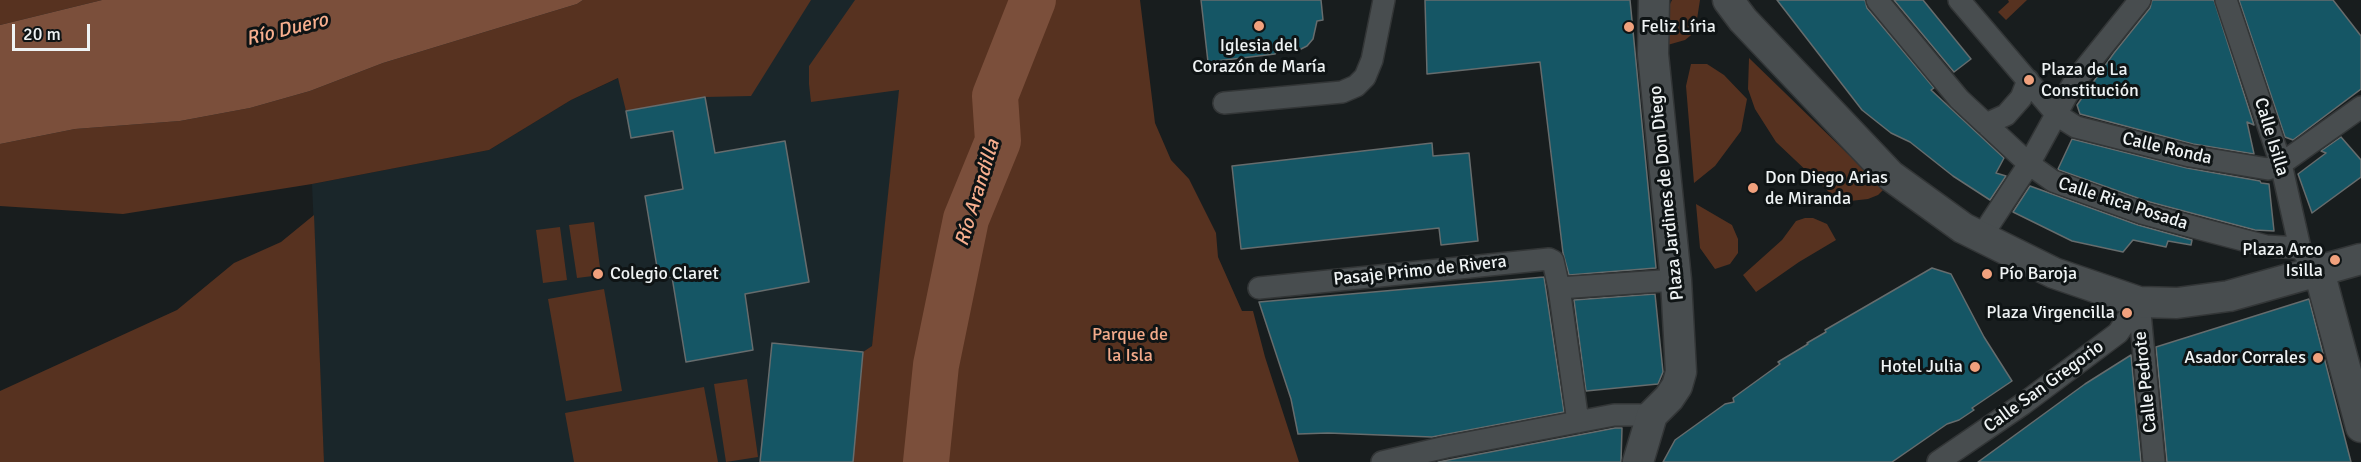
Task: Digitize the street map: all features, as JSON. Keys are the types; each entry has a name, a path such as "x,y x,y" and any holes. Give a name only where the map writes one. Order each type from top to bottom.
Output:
{"street":[{"path":"1224,103 1342,92 1356,86 1365,77 1372,60 1384,0"},
{"name":"Plaza Jardines de Don Diego","path":"1652,415 1677,386 1681,356 1676,280 1653,54 1654,0"},
{"path":"1728,0 1743,20 1891,176 1963,228 2054,273 2139,302 2177,303 2229,297 2361,259"},
{"name":"Calle Rica Posada","path":"1877,0 1959,99 2029,164 2053,181 2142,213 2266,246 2300,248"},
{"path":"1981,237 2029,164 2074,82 2140,0"},
{"name":"Calle Isilla","path":"2226,0 2281,164 2300,248 2319,271"},
{"name":"Calle Ronda","path":"1964,2 2057,115 2076,128 2190,156 2268,168 2281,164"},
{"path":"1986,124 2006,115 2021,98 2028,80"},
{"path":"2281,164 2361,107"},
{"name":"Pasaje Primo de Rivera","path":"1259,288 1541,258 1553,261 1578,422"},
{"path":"2319,271 2361,427"},
{"path":"1559,288 1676,280"},
{"name":"Calle San Gregorio","path":"1938,462 2023,404 2118,333 2139,302"},
{"name":"Calle Pedrote","path":"2139,302 2154,462"},
{"path":"1382,462 1446,447 1626,413 1652,415 1638,462"}],"shaded area":[{"name":"Colegio Claret","path":"747,0 909,0 874,332 853,462 324,462 312,184 489,150 571,100 686,47"}],"green space":[{"path":"0,0 102,0 0,25"},
{"path":"583,0 811,0 751,96 705,97 626,111 618,78 571,100 489,150 312,184 123,214 0,206 0,144 75,129 180,121 250,108 310,91 383,63 577,4"},
{"name":"Parque de la Isla","path":"855,0 1140,0 1155,123 1171,160 1189,179 1216,233 1218,257 1242,311 1253,311 1265,357 1299,462 853,462 863,352 872,346 899,90 811,102 809,66"},
{"path":"1672,0 1700,0 1695,32 1685,40 1664,46 1663,18"},
{"path":"2008,0 2027,0 2006,20 1998,12 2009,2"},
{"path":"1749,58 1884,189 1878,195 1868,199 1850,201 1830,193 1776,142 1755,109 1748,89"},
{"path":"1691,64 1707,64 1724,75 1747,99 1741,131 1715,166 1694,183 1686,86"},
{"path":"1696,204 1732,225 1738,239 1738,253 1730,264 1715,269 1700,248"},
{"path":"314,215 324,462 0,462 0,391 177,310 234,263 281,242"},
{"path":"1813,218 1827,224 1836,240 1756,292 1743,275 1782,240 1796,221"},
{"path":"594,222 601,275 577,278 569,225"},
{"path":"560,227 567,280 543,283 536,230"},
{"path":"604,289 622,391 566,401 548,299"},
{"path":"747,379 758,457 726,462 714,384"},
{"path":"704,387 718,462 574,462 565,413"}],"water":[{"name":"Río Duero","path":"102,0 583,0 577,4 383,63 310,91 250,108 180,121 75,129 0,144 0,25"}],"building":[{"name":"Iglesia del Corazón de María","path":"1201,0 1321,0 1323,20 1317,21 1313,39 1307,46 1295,52 1278,50 1275,54 1208,62"},
{"path":"1425,0 1630,0 1656,268 1569,275 1563,253 1540,62 1427,74"},
{"path":"1777,0 1865,0 1867,8 1934,88 1931,90 2004,158 1996,173 2006,176 1990,200 1953,176 1910,142 1891,133 1862,110"},
{"path":"1894,0 1923,0 1971,59 1954,72"},
{"path":"2152,0 2214,0 2254,125 2247,122 2254,154 2193,144 2080,114 2077,105 2150,8"},
{"path":"2239,0 2333,0 2361,36 2361,89 2293,140 2285,137"},
{"path":"705,97 715,153 785,141 809,282 745,294 753,350 686,362 672,277 659,279 645,196 683,189 673,131 631,138 626,111"},
{"path":"2341,137 2361,160 2361,177 2312,213 2298,174 2326,153 2321,151"},
{"path":"2072,139 2187,168 2269,184 2274,231 2255,230 2146,201 2059,170"},
{"path":"1432,143 1433,156 1469,153 1478,241 1441,245 1439,228 1241,249 1232,166"},
{"path":"2030,186 2138,225 2192,240 2191,245 2168,241 2166,247 2133,240 2123,252 2072,241 2013,212"},
{"path":"1932,268 1951,274 1984,337 2012,381 1972,408 1974,410 1959,420 1947,424 1892,462 1663,462 1675,440 1725,404 1734,402 1733,398 1780,364 1778,362 1826,332 1825,330"},
{"path":"1544,277 1564,412 1432,437 1298,434 1291,399 1259,302"},
{"path":"1655,294 1663,372 1658,384 1586,391 1574,300"},
{"path":"2309,299 2351,462 2167,462 2156,347"},
{"path":"772,343 863,352 853,462 760,462"},
{"path":"2131,355 2141,462 1978,462 2085,384"},
{"path":"1622,428 1621,462 1438,462"}],"waterway":[{"name":"Río Arandilla","path":"926,462 936,365 966,219 998,141 995,96 1033,0"}],"place":[{"name":"Iglesia del Corazón de María","path":"1259,26"},
{"name":"Feliz Líria","path":"1629,27"},
{"name":"Plaza de La Constitución","path":"2029,80"},
{"name":"Don Diego Arias de Miranda","path":"1753,188"},
{"name":"Plaza Arco Isilla","path":"2335,260"},
{"name":"Colegio Claret","path":"598,274"},
{"name":"Pío Baroja","path":"1987,274"},
{"name":"Plaza Virgencilla","path":"2127,313"},
{"name":"Asador Corrales","path":"2318,358"},
{"name":"Hotel Julia","path":"1975,367"}]}
